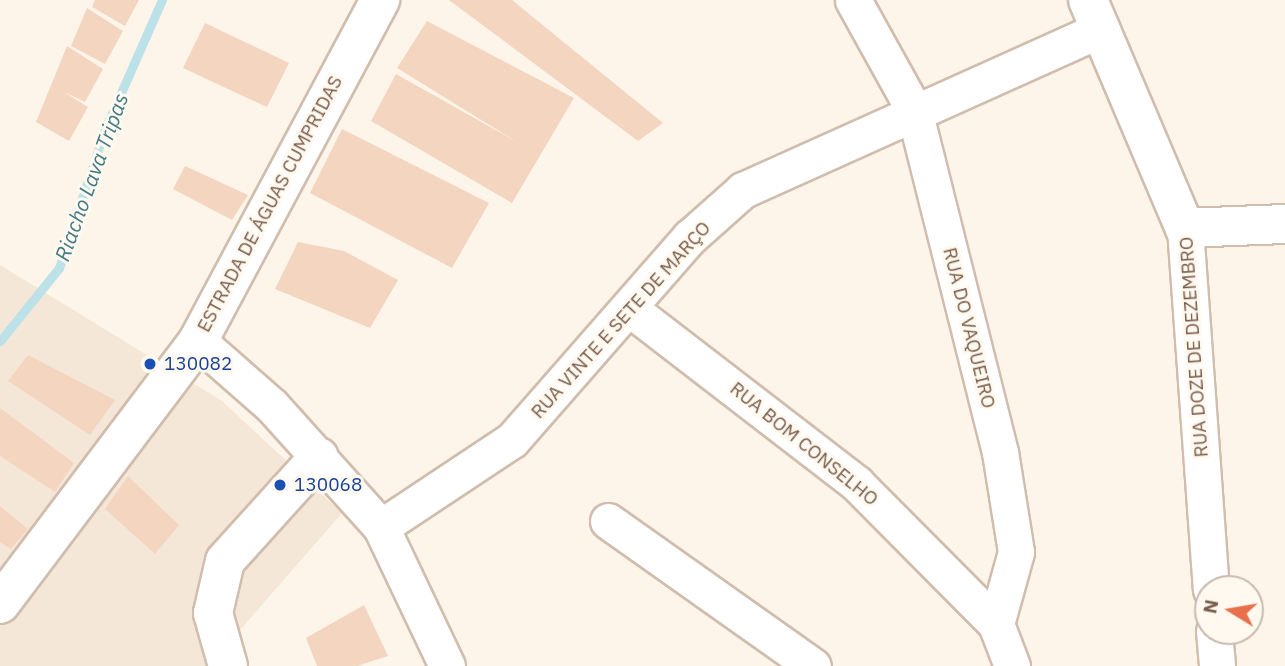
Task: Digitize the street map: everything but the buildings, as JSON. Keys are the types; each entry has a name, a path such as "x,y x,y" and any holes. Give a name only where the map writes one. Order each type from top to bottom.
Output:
{"main road":[{"name":"ESTRADA DE ÁGUAS CUMPRIDAS","path":"0,604 198,341 380,0"},
{"name":"RUA DOZE DE DEZEMBRO","path":"1094,14 1185,228"},
{"path":"1185,228 1285,224"},
{"path":"228,666 213,612 225,561 319,457"}],"street":[{"name":"RUA DO VAQUEIRO","path":"853,0 914,110 1015,517 1011,586 996,624"},
{"name":"RUA VINTE E SETE DE MARÇO","path":"381,527 512,440 690,237 743,190 914,110 1094,14"},
{"name":"RUA DOZE DE DEZEMBRO","path":"1185,228 1210,575"},
{"name":"RUA BOM CONSELHO","path":"629,308 856,483 996,624"},
{"path":"198,341 319,457 381,527 447,666"},
{"path":"608,521 813,666"},
{"path":"996,624 1012,666"},
{"path":"1215,645 1217,666"}],"shaded area":[{"path":"0,265 222,401 342,513 240,630 239,666 0,666"}],"waterway":[{"name":"Riacho Lava Tripas","path":"0,341 59,268 105,129 162,0"}],"place":[{"name":"130082","path":"150,364"},
{"name":"130068","path":"280,485"}]}
